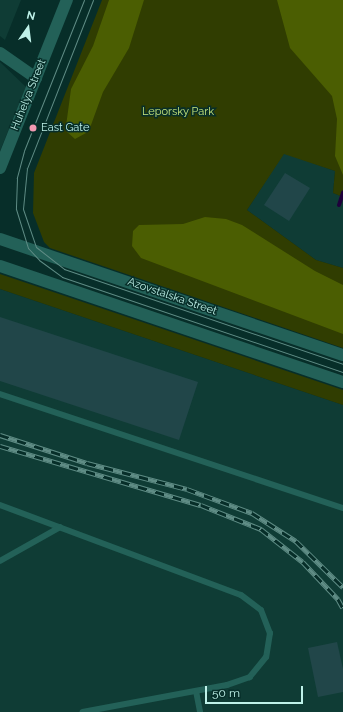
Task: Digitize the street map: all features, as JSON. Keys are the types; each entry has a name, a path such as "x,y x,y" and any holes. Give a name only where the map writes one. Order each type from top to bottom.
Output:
{"street":[{"name":"Huhelya Street","path":"0,168 67,0"},
{"path":"0,53 36,78"},
{"name":"Azovstalska Street","path":"0,238 343,355"},
{"path":"0,266 343,382"}],"lane":[{"path":"0,394 343,508"},
{"path":"0,505 241,595 261,610 270,633 266,658 250,677 227,685 83,712"},
{"path":"0,561 60,528"},
{"path":"196,691 200,712"}],"shaded area":[{"path":"0,0 21,0 5,40 0,36"},
{"path":"0,62 26,87 0,151"},
{"path":"284,153 335,171 333,193 343,197 343,268 316,260 247,210"},
{"path":"0,289 343,405 343,712 0,712"}],"green space":[{"name":"Leporsky Park","path":"102,0 343,0 343,197 333,193 335,171 284,154 247,210 316,260 343,268 343,348 50,248 44,242 33,213 34,173"},
{"path":"109,0 144,0 129,48 103,92 91,125 86,133 75,139 67,132 66,126 71,89 93,46"},
{"path":"277,0 343,0 343,175 335,156 337,119 332,96 290,48"},
{"path":"205,217 226,219 242,225 315,271 343,285 343,334 141,258 132,246 133,231 139,225 183,224"},
{"path":"0,274 343,390 343,405 0,289"}],"building":[{"path":"285,173 310,188 289,221 264,205"},
{"path":"0,317 198,382 179,440 0,381"},
{"path":"337,642 343,669 343,692 318,697 308,648"}],"waterway":[{"path":"339,205 343,193"}],"tram line":[{"path":"84,0 24,151 17,178 16,209 28,248 39,260 62,277 343,372"},
{"path":"93,0 27,168 23,209 36,247 64,269 343,364"}],"railway":[{"path":"0,435 87,463 187,489 252,513 296,541 343,587"},
{"path":"0,446 201,505 261,529 303,562 338,599 343,608"}],"place":[{"name":"East Gate","path":"33,128"}]}
